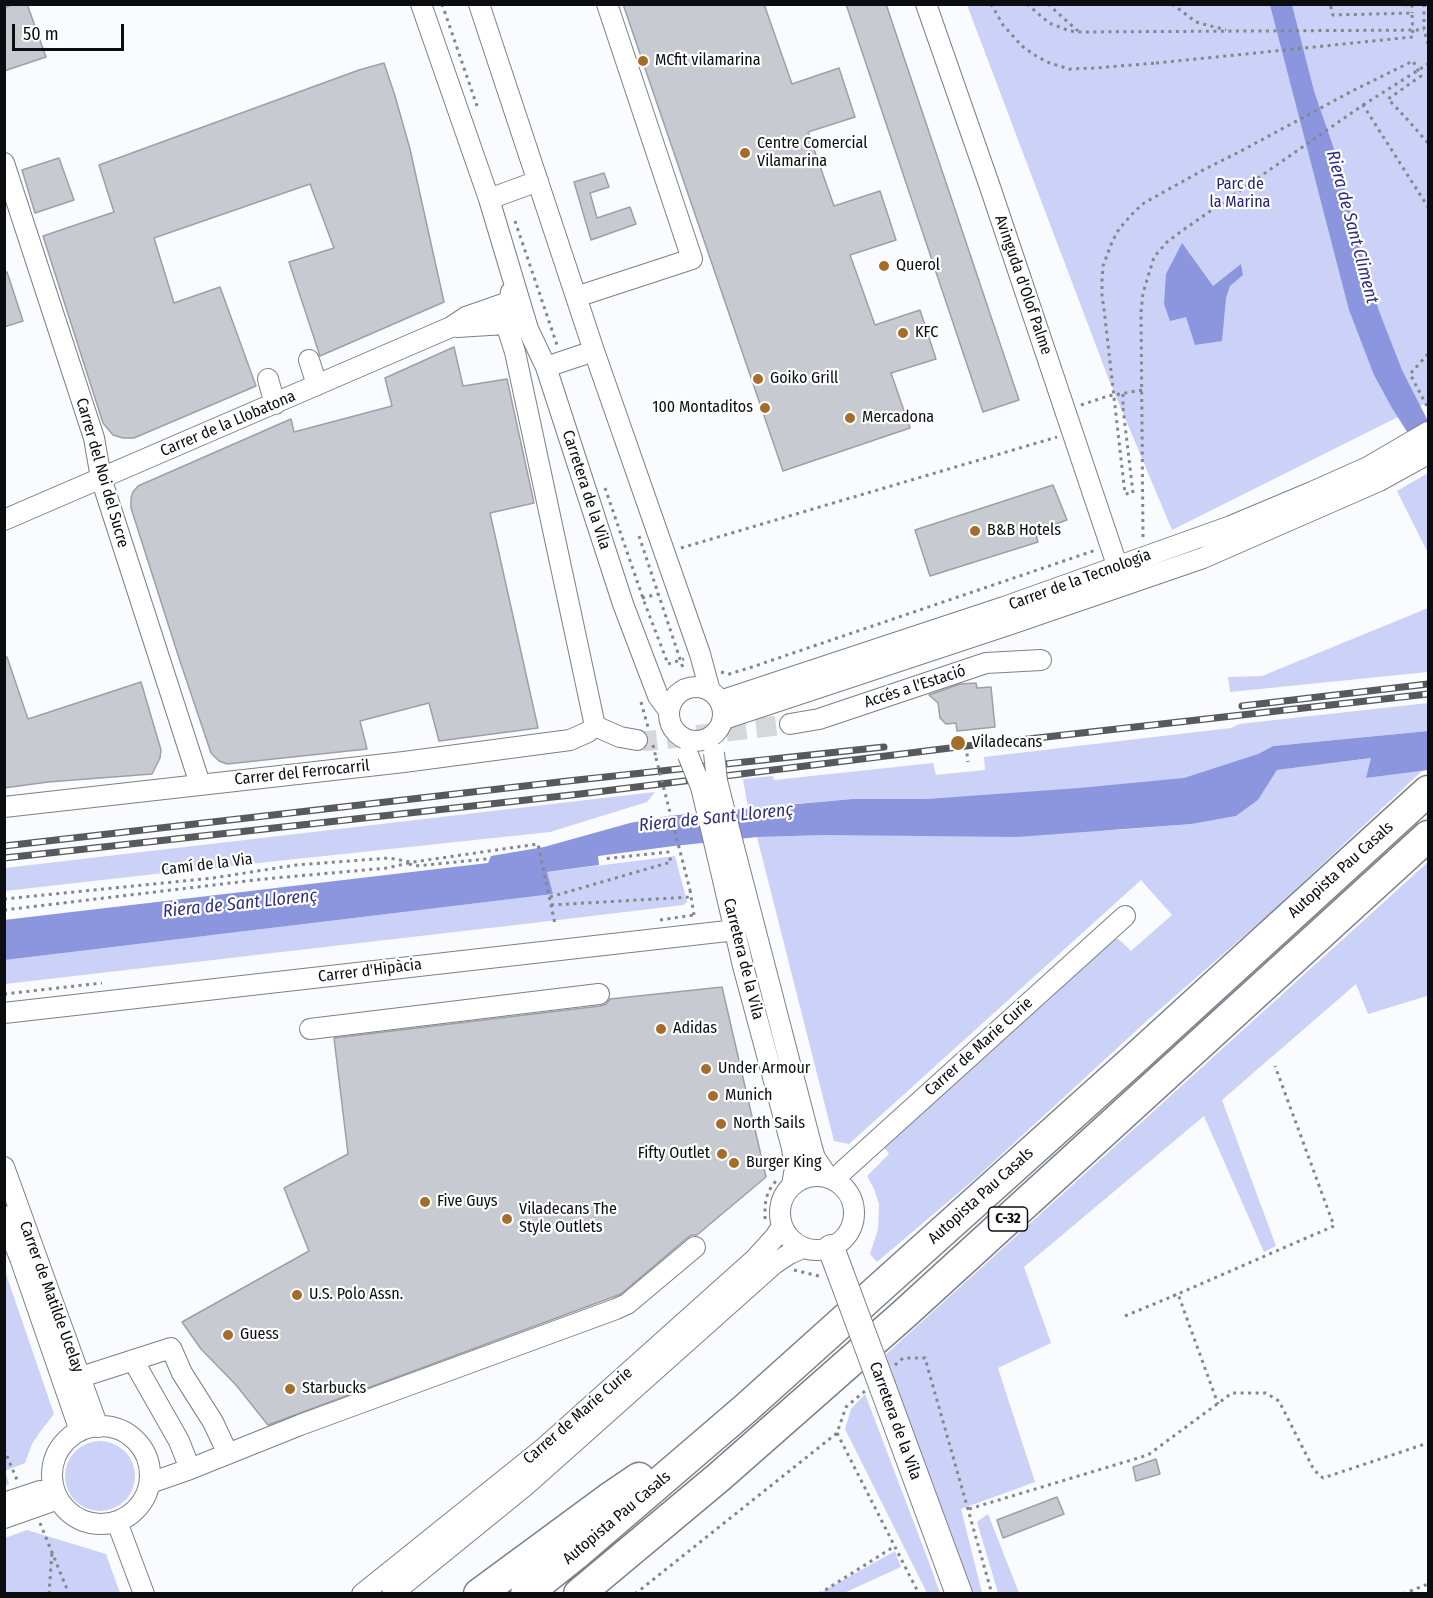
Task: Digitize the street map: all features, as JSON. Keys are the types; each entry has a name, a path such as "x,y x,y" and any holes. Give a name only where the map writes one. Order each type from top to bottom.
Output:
{"highway":[{"name":"Autopista Pau Casals","path":"526,1593 576,1554 745,1409 1428,791"},
{"name":"Autopista Pau Casals","path":"579,1593 719,1477 903,1316 1428,836"},
{"path":"479,1593 608,1499 745,1409"}],"main road":[{"name":"Carretera de la Vila","path":"831,1248 832,1275 883,1380 959,1593"}],"street":[{"name":"Carretera de la Vila","path":"421,4 497,196 513,279 528,329 554,364 623,604 658,696 669,711"},
{"path":"478,4 594,351 718,703 718,730 713,744 705,740 694,742 686,740 671,725 669,711 672,701 684,690 700,687 718,703"},
{"path":"576,297 692,259 607,4"},
{"name":"Avinguda d'Olof Palme","path":"926,4 1117,566"},
{"name":"Carrer del Noi del Sucre","path":"4,163 94,438 101,478 200,784"},
{"path":"497,196 538,181"},
{"path":"513,279 506,324 515,352 596,726 620,737 637,740"},
{"name":"Carrer de la Llobatona","path":"4,520 451,327 466,317 509,302"},
{"name":"Carrer de la Llobatona","path":"451,327 506,324 528,329"},
{"path":"554,364 594,351"},
{"path":"309,360 317,385"},
{"path":"268,379 274,404"},
{"name":"Carrer de la Tecnologia","path":"718,703 1011,624 1203,558 1374,474 1428,432"},
{"name":"Carrer de la Tecnologia","path":"718,703 1004,607 1231,525 1312,492 1374,474 1428,454"},
{"name":"Accés a l'Estació","path":"790,724 819,719 986,663 1041,660"},
{"name":"Carrer del Ferrocarril","path":"4,807 404,762 570,740 596,726"},
{"name":"Carretera de la Vila","path":"679,735 729,865 815,1158 832,1179"},
{"name":"Carretera de la Vila","path":"713,744 736,930 743,966 792,1148 795,1168 784,1183"},
{"name":"Carrer de Marie Curie","path":"832,1179 1125,916"},
{"name":"Carrer d'Hipàcia","path":"5,1013 736,930"},
{"path":"310,1029 599,994"},
{"name":"Carrer de Matilde Ucelay","path":"4,1167 11,1220 20,1258 89,1429"},
{"path":"820,1176 832,1179 843,1186 853,1202 851,1229 846,1237 831,1248 812,1250 803,1248 773,1226 786,1192 784,1183 805,1177 820,1176"},
{"path":"4,1194 11,1220"},
{"name":"Carrer de Matilde Ucelay","path":"11,1220 81,1377 89,1429"},
{"name":"Carrer de Marie Curie","path":"362,1593 545,1447 755,1259 775,1237 773,1226"},
{"path":"150,1483 627,1304 695,1246"},
{"name":"Carrer de Marie Curie","path":"392,1593 525,1486 774,1264 803,1248"},
{"path":"81,1377 171,1348 183,1373 213,1422 228,1454"},
{"path":"133,1360 179,1441 190,1469"},
{"path":"113,1428 126,1433 137,1442 148,1461 150,1483 144,1499 133,1513 117,1522 90,1523 66,1510 56,1493 52,1470 57,1455 66,1441 89,1429 113,1428"},
{"path":"4,1503 56,1493"},
{"path":"4,1518 56,1493"},
{"path":"117,1522 144,1593"}],"path":[{"path":"442,4 480,115"},
{"path":"991,4 1003,25 1022,46 1047,62 1069,69 1156,63 1413,37 1412,5 1389,4"},
{"path":"1027,4 1048,23 1080,32 1424,30"},
{"path":"1048,4 1080,32"},
{"path":"1172,4 1196,22 1231,31"},
{"path":"1330,4 1333,15 1412,12"},
{"path":"1424,4 1424,30 1428,44"},
{"path":"1123,394 1133,493 1125,494 1102,280 1103,266 1119,229 1144,203 1196,173 1413,61 1421,76 1388,99 1428,143"},
{"path":"1143,537 1142,303 1154,256 1183,230 1347,114 1428,64"},
{"path":"1363,105 1428,207"},
{"path":"497,196 554,364"},
{"path":"1428,354 1410,374 1428,408"},
{"path":"1081,405 1108,396 1142,390"},
{"path":"665,553 1073,432"},
{"path":"605,489 642,598 668,664 687,658"},
{"path":"720,671 729,674 752,667 1110,546"},
{"path":"642,598 658,594"},
{"path":"639,696 690,890"},
{"path":"966,746 968,762"},
{"path":"4,910 264,879 387,868 413,862 538,844 555,924"},
{"path":"549,897 671,862 668,852 603,859"},
{"name":"Camí de la Via","path":"4,899 213,878 296,865 389,858 413,862"},
{"path":"407,863 415,866 487,860"},
{"path":"551,905 692,897"},
{"path":"1125,1316 1334,1226 1275,1066"},
{"path":"773,1226 765,1205 771,1187 784,1183"},
{"path":"790,1270 832,1275"},
{"path":"1173,1296 1178,1294 1218,1404"},
{"path":"635,1593 837,1432 846,1407 883,1380 903,1358 925,1358 992,1593"},
{"path":"969,1509 1148,1455 1232,1393 1266,1393 1279,1401 1314,1470 1323,1478 1428,1443"},
{"path":"837,1432 919,1593"},
{"path":"819,1593 895,1546"},
{"path":"49,1593 52,1551"},
{"path":"1403,1593 1428,1584"}],"green space":[{"name":"Parc de la Marina","path":"967,5 1428,5 1428,402 1172,530 1109,380"},
{"path":"1428,473 1428,553 1397,491"},
{"path":"1428,608 1428,672 1230,692 1228,677 1262,676"},
{"path":"1428,703 1428,731 1273,746 1200,785 1050,799 852,799 748,808 743,779 773,776 774,780 933,763 936,775 985,770 984,757 1231,728 1239,724"},
{"path":"1371,758 1367,778 1423,770 1268,915 1151,1017 976,1178 877,1262 870,1254 878,1229 879,1204 867,1176 889,1154 884,1147 1111,939 1118,939 1131,951 1172,915 1141,880 849,1144 834,1141 757,837 1117,830 1192,824 1236,816 1258,800 1277,770"},
{"path":"655,792 647,802 550,832 5,891 5,868"},
{"path":"675,856 687,902 683,905 5,984 4,960 544,895 540,873"},
{"path":"1428,862 1427,996 1368,1014 1356,984 1222,1100 1276,1246 1264,1252 1204,1116 1024,1267 1051,1343 998,1368 1035,1482 961,1509 982,1593 970,1593 883,1357"},
{"path":"5,1271 54,1414 32,1444 25,1463 5,1471"},
{"path":"865,1394 940,1593 927,1593 845,1429 851,1409"},
{"path":"100,1441 113,1444 125,1451 132,1463 135,1476 132,1489 125,1501 113,1508 100,1511 87,1508 75,1501 68,1489 65,1476 68,1463 75,1451 87,1444"},
{"path":"5,1471 9,1484 5,1486"},
{"path":"988,1514 1019,1593 998,1593 977,1522"},
{"path":"27,1530 106,1554 120,1593 5,1593 5,1538"},
{"path":"895,1551 901,1567 844,1593 820,1593"}],"water":[{"name":"Riera de Sant Climent","path":"1270,5 1292,5 1314,91 1335,152 1379,311 1402,370 1428,421 1428,465 1374,375 1349,310"},
{"path":"1182,243 1213,286 1241,264 1243,275 1230,286 1226,298 1222,341 1195,345 1186,317 1170,321 1164,304 1166,274"},
{"name":"Riera de Sant Llorenç","path":"1428,731 1428,770 1366,778 1371,758 1277,770 1258,800 1236,816 1192,824 1017,837 828,835 757,837 674,846 598,856 599,865 547,872 553,894 5,960 4,920 488,863 491,856 544,847 630,823 667,816 852,799 927,799 1184,778 1258,754 1273,746"}],"building":[{"path":"14,4 27,4 46,57 4,71 4,8"},
{"name":"Centre Comercial Vilamarina","path":"623,4 764,4 792,84 839,68 855,117 808,132 834,206 880,191 896,240 850,255 875,325 920,310 936,359 891,373 910,428 783,471"},
{"path":"846,4 886,4 1019,400 983,412"},
{"path":"384,63 410,149 444,302 320,356 289,262 334,248 310,184 154,238 174,303 220,287 256,386 134,438 113,435 103,423 43,236 114,212 99,165 359,70"},
{"path":"59,158 74,200 35,213 22,170"},
{"path":"604,173 609,187 590,193 597,218 630,207 636,224 591,240 574,182"},
{"path":"4,272 7,272 23,321 4,327"},
{"path":"454,347 463,386 507,379 534,503 490,513 538,728 439,741 429,703 360,721 367,749 227,764 219,761 211,753 131,508 133,492 138,486 291,419 294,432 392,406 385,378"},
{"name":"B&B Hotels","path":"1053,485 1067,520 1035,531 1038,542 930,576 915,530"},
{"path":"4,657 7,657 28,719 141,682 161,750 160,758 152,774 48,782 4,788"},
{"name":"Viladecans","path":"976,683 977,688 991,687 995,727 957,731 956,723 946,724 940,718 938,703 929,695 960,684"},
{"name":"Viladecans The Style Outlets","path":"722,987 766,1177 697,1235 687,1238 621,1294 268,1425 236,1385 201,1349 182,1322 309,1251 284,1188 348,1154 334,1038 600,1006 606,1004 610,999"},
{"path":"1156,1459 1160,1474 1136,1481 1133,1467"},
{"path":"1057,1497 1064,1514 1003,1538 997,1520"}],"tunnel":[{"path":"637,740 648,741 790,724"}],"railway":[{"path":"1242,706 1428,684"},
{"path":"4,858 580,794 966,746 1428,694"},
{"path":"4,846 884,747"}],"place":[{"name":"MCfit vilamarina","path":"643,61"},
{"name":"Centre Comercial Vilamarina","path":"745,153"},
{"name":"Querol","path":"884,266"},
{"name":"KFC","path":"903,333"},
{"name":"Goiko Grill","path":"758,379"},
{"name":"100 Montaditos","path":"765,408"},
{"name":"Mercadona","path":"850,418"},
{"name":"B&B Hotels","path":"975,531"},
{"name":"Viladecans","path":"958,743"},
{"name":"Adidas","path":"661,1029"},
{"name":"Under Armour","path":"706,1069"},
{"name":"Munich","path":"713,1096"},
{"name":"North Sails","path":"721,1124"},
{"name":"Fifty Outlet","path":"722,1154"},
{"name":"Burger King","path":"734,1163"},
{"name":"Five Guys","path":"425,1202"},
{"name":"Viladecans The Style Outlets","path":"507,1219"},
{"name":"U.S. Polo Assn.","path":"297,1295"},
{"name":"Guess","path":"228,1335"},
{"name":"Starbucks","path":"290,1389"}]}
